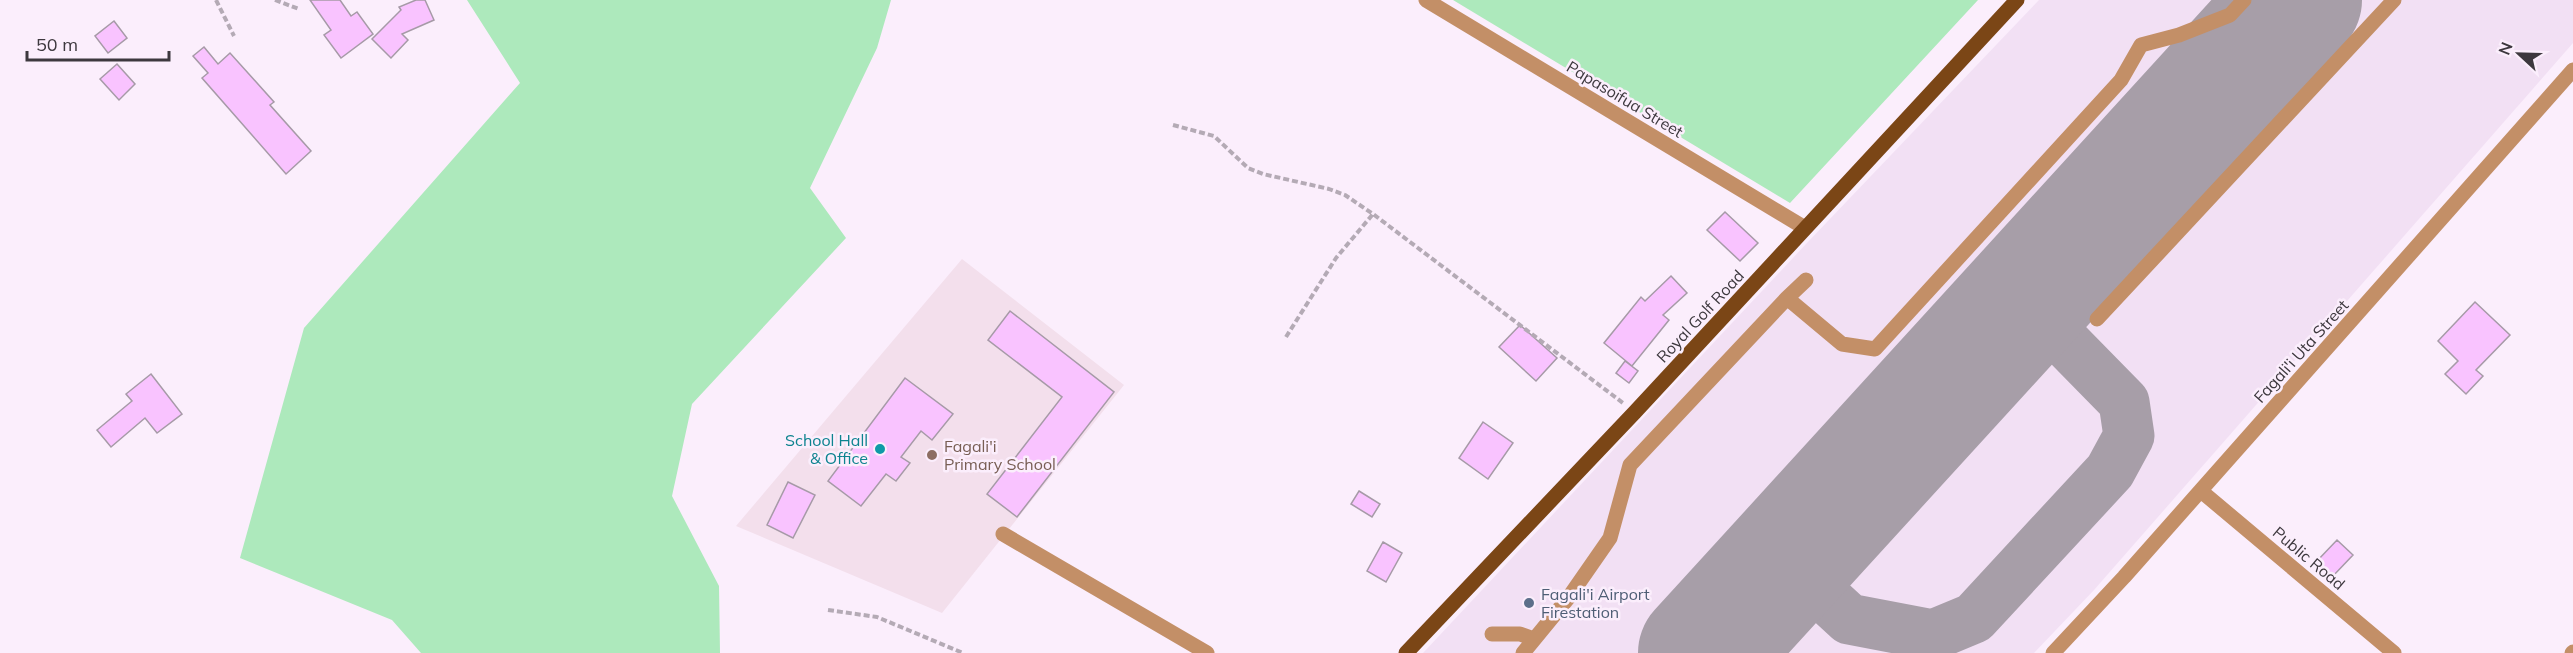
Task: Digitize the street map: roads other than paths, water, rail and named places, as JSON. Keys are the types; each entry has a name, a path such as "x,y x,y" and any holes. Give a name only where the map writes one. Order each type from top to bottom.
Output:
{"main road":[{"name":"Royal Golf Road","path":"1406,653 1635,412 2017,0"}],"street":[{"name":"Papasoifua Street","path":"1426,0 1805,228"},
{"path":"1787,298 1842,344 1875,349 2121,80 2141,45 2179,35 2230,15 2244,0"},
{"path":"2097,319 2394,0"},
{"name":"Fagali'i Uta Street","path":"2053,653 2201,491 2573,70"},
{"path":"1523,653 1569,597 1610,538 1630,465 1806,280"},
{"name":"Public Road","path":"2201,491 2394,653"},
{"path":"1003,534 1207,653"},
{"path":"1492,633 1520,634 1534,639"}],"place":[{"name":"School Hall & Office","path":"880,449"},
{"name":"Fagali'i Primary School","path":"932,455"},
{"name":"Fagali'i Airport Firestation","path":"1529,603"}]}
